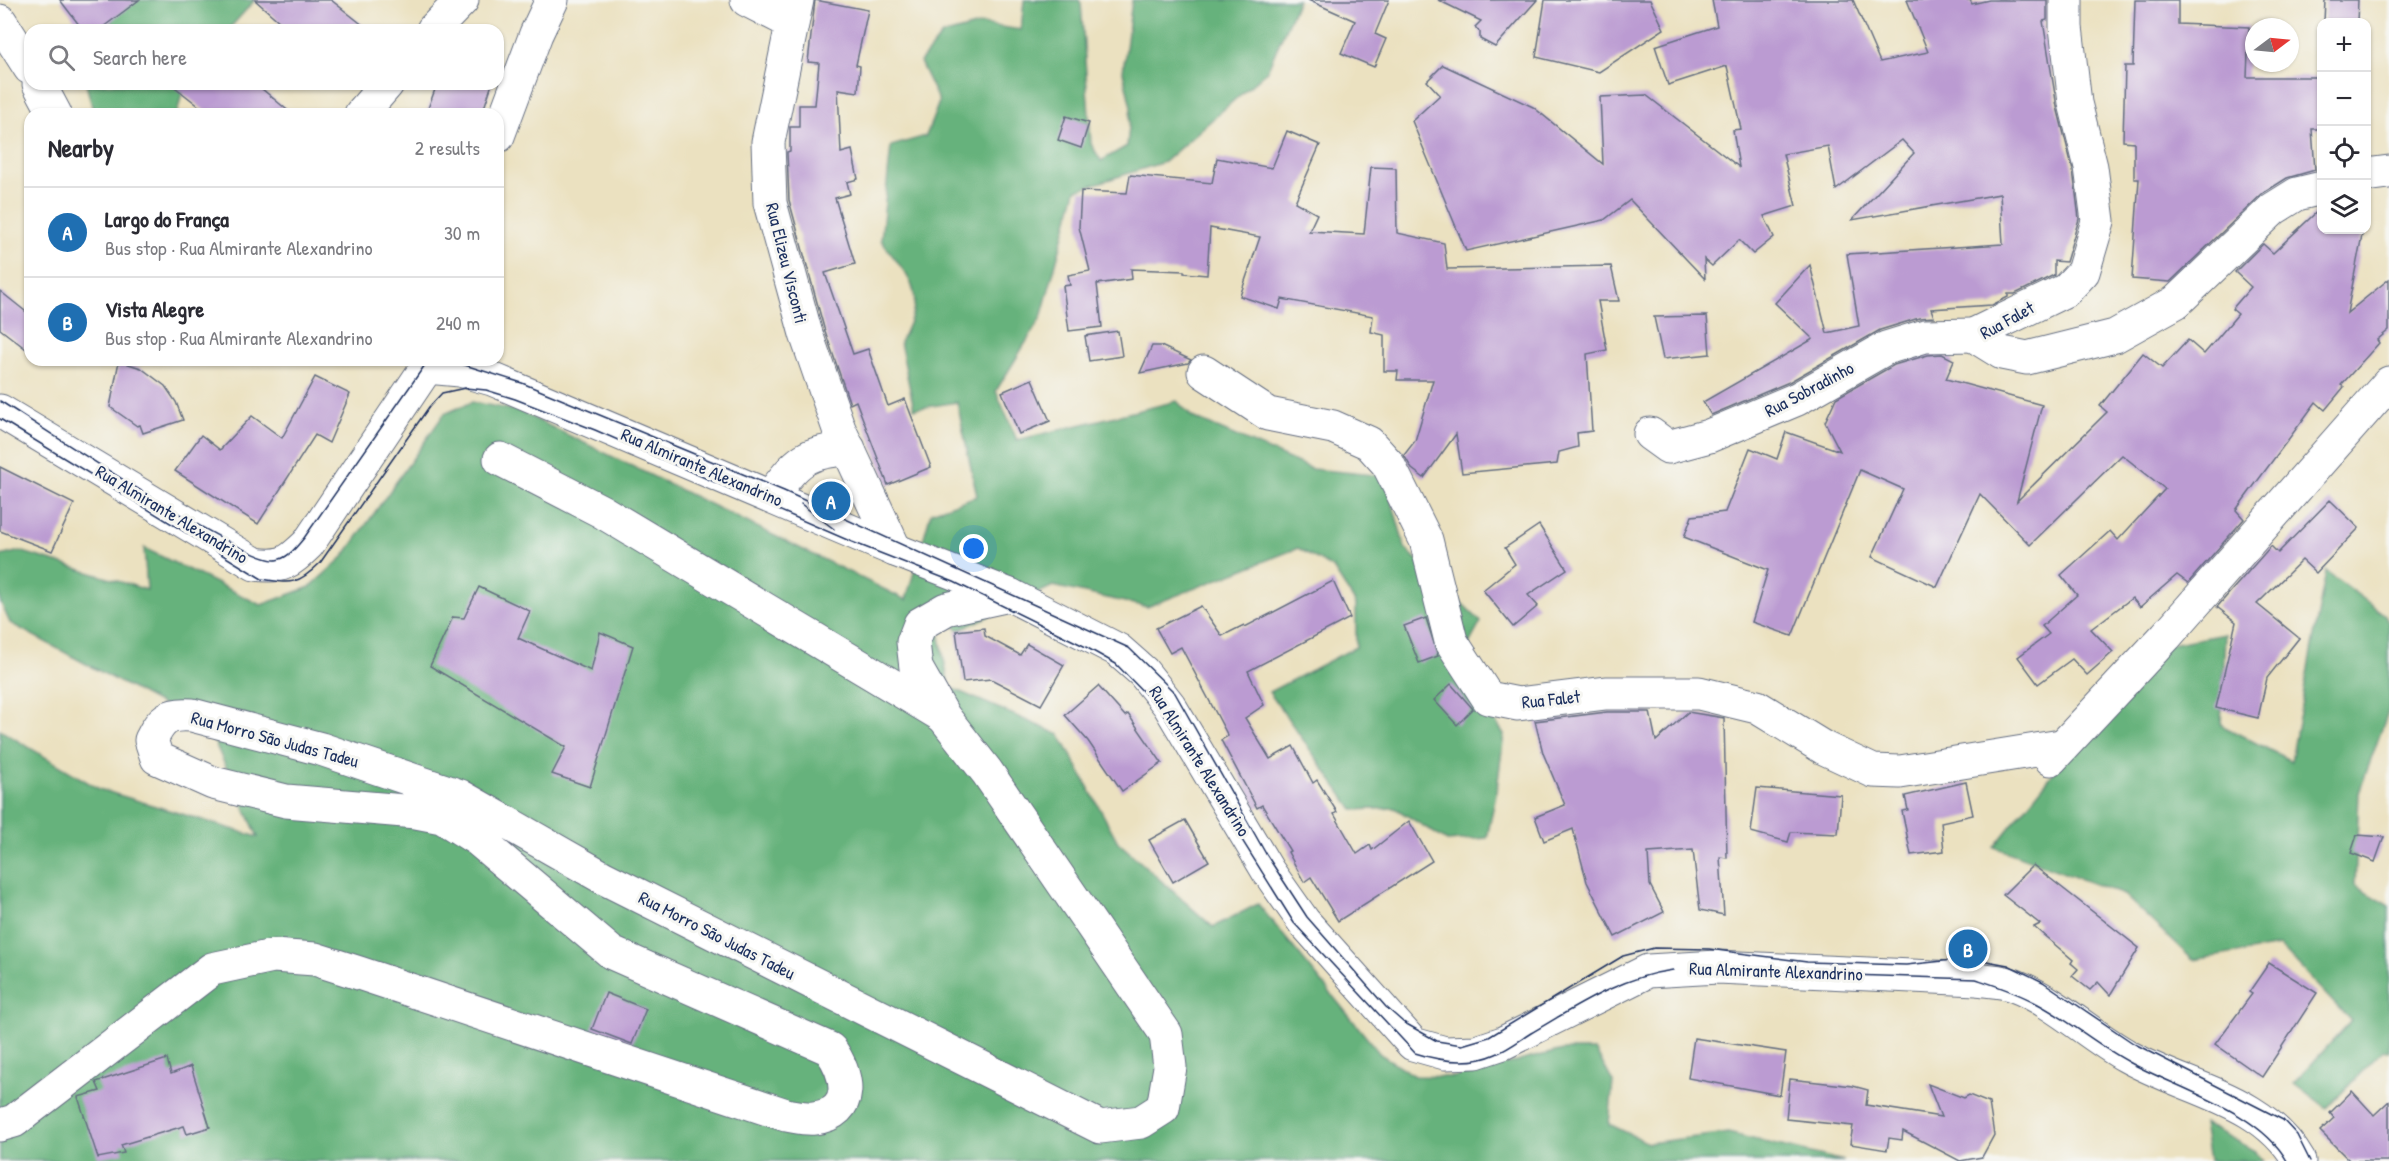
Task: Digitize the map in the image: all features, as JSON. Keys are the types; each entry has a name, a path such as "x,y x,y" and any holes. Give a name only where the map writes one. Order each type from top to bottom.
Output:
{"street":[{"path":"439,24 462,0"},
{"path":"504,120 536,34 552,0"},
{"path":"747,0 794,11"},
{"name":"Rua Falet","path":"1973,335 2066,290 2083,272 2098,221 2091,167 2075,103 2066,27 2066,0"},
{"name":"Rua Elizeu Visconti","path":"794,11 768,142 770,203 806,334 849,449 895,550"},
{"path":"0,21 24,59"},
{"path":"42,90 53,108"},
{"path":"366,108 382,90"},
{"path":"2371,174 2389,172"},
{"name":"Rua Falet","path":"1973,335 2002,353 2027,358 2115,336 2176,302 2273,209 2297,194 2317,189"},
{"name":"Rua Sobradinho","path":"1650,434 1668,447 1709,436 1797,399 1886,348 1925,336 1973,335"},
{"name":"Rua Almirante Alexandrino","path":"0,411 255,564 271,567 288,564 308,544 426,366"},
{"name":"Rua Almirante Alexandrino","path":"438,366 460,370 522,390 895,550 1010,595 1118,651 1143,672 1169,705 1268,871 1304,922 1413,1044 1445,1053 1476,1052 1503,1043 1648,971 1676,967 1977,979 2012,985 2048,1003 2127,1056 2250,1111 2274,1127 2288,1142 2299,1161"},
{"name":"Rua Falet","path":"1204,372 1268,414 1333,427 1369,443 1388,464 1426,540 1451,641 1488,698 1518,704 1606,693 1699,693 1757,707 1824,748 1873,771 1900,772 2056,753 2166,636 2389,383"},
{"path":"771,496 801,460 823,450 849,449"},
{"path":"500,459 601,512 944,717"},
{"name":"Rua Morro São Judas Tadeu","path":"0,1125 14,1121 212,969 273,956 315,959 786,1115 815,1118 835,1109 845,1097 846,1079 830,1049 612,953 477,839 442,817 416,812 286,801 213,783 157,758 151,740 159,723 176,714 192,715 321,749 460,796 604,878 1100,1127 1142,1122 1163,1108 1170,1067 1166,1034 987,772 944,717 916,668 913,642 920,624 946,609 1010,595"}],"green space":[{"path":"126,0 255,0 233,24 110,24"},
{"path":"1024,0 1079,0 1081,3 1091,144 1101,161 1127,146 1131,107 1123,72 1132,0 1298,0 1267,71 1164,162 1076,190 1041,318 996,391 1017,440 1177,401 1192,417 1312,469 1385,476 1405,548 1481,622 1457,666 1504,734 1497,789 1487,838 1447,841 1395,808 1353,810 1269,692 1356,647 1356,604 1333,568 1298,548 1147,607 1053,586 960,630 936,615 949,687 1060,735 1118,842 1213,927 1258,904 1380,1054 1415,1076 1454,1077 1563,1050 1595,1050 1613,1082 1609,1124 1648,1143 1728,1133 1844,1161 0,1161 0,730 99,789 258,837 215,743 181,715 10,623 0,601 0,556 20,551 147,590 144,548 261,605 310,587 344,556 444,414 472,402 519,411 906,600 931,512 977,496 957,402 914,409 900,342 909,325 915,298 908,277 881,240 891,146 926,136 939,102 920,62 942,35 982,24 1021,30"},
{"path":"88,90 183,90 178,108 92,108"},
{"path":"2326,571 2385,615 2389,623 2389,709 2359,793 2355,886 2389,906 2389,1052 2383,1050 2327,1108 2294,1083 2351,1021 2280,946 2193,960 2124,895 1994,847 2154,647 2225,634 2221,725 2291,761"},
{"path":"2203,1123 2256,1151 2263,1161 2209,1161"}],"building":[{"path":"60,0 139,0 107,24 78,24"},
{"path":"255,0 331,0 361,24 282,24"},
{"path":"815,0 868,10 856,65 860,66 858,92 838,89 841,153 852,150 858,179 847,182 850,194 835,198 855,264 825,273 853,354 868,349 888,406 905,399 931,467 888,485 856,401 850,404 824,328 789,200 787,152 790,151 790,127 799,127 799,105 815,105 819,63 808,62"},
{"path":"1308,0 1389,0 1375,34 1386,39 1374,67 1341,53 1355,21"},
{"path":"1438,0 1537,0 1495,47 1480,39 1480,32 1475,27 1481,21"},
{"path":"1545,0 1650,0 1664,29 1599,72 1536,57"},
{"path":"1712,0 1853,0 1880,62 1928,52 1907,0 1970,0 1972,4 1989,0 2047,0 2047,20 2043,21 2057,107 2073,170 2079,219 2066,262 2054,261 2054,275 2015,294 2008,294 2008,297 1992,305 1931,309 1934,317 1919,318 1880,330 1789,382 1711,415 1703,402 1813,339 1775,303 1810,265 1827,333 1859,326 1847,254 2003,244 2000,194 1852,220 1914,153 1902,140 1836,190 1828,146 1783,154 1796,206 1764,216 1774,237 1753,254 1739,240 1712,266 1704,259 1705,279 1630,200 1604,220 1466,251 1412,121 1440,95 1427,81 1443,65 1533,107 1603,164 1600,97 1646,95 1739,167 1733,130 1741,129 1727,66 1668,85 1655,46 1717,26"},
{"path":"2135,0 2178,0 2178,24 2245,27 2247,77 2317,77 2317,129 2312,129 2315,170 2287,178 2263,193 2170,282 2132,279 2139,179 2134,179 2134,142 2123,141 2125,66 2133,66"},
{"path":"2325,0 2358,0 2357,18 2324,18"},
{"path":"179,90 263,90 285,108 201,108"},
{"path":"435,90 490,90 484,108 428,108"},
{"path":"1066,116 1089,123 1081,148 1058,140"},
{"path":"1287,131 1320,145 1295,202 1317,214 1309,231 1364,234 1371,167 1396,168 1397,233 1444,243 1447,269 1611,266 1619,301 1598,301 1607,350 1587,354 1592,431 1577,433 1578,447 1559,452 1557,464 1462,473 1456,434 1424,478 1412,469 1404,455 1415,441 1433,380 1397,380 1398,371 1384,371 1384,335 1371,332 1373,316 1282,299 1279,309 1240,296 1260,237 1210,228 1207,275 1184,273 1184,271 1131,269 1132,279 1097,284 1102,327 1069,331 1063,286 1070,285 1068,275 1090,271 1079,227 1081,191 1127,193 1130,175 1212,183 1217,158 1272,168"},
{"path":"2317,212 2317,234 2362,234 2347,313 2389,279 2389,330 2377,340 2379,343 2341,385 2344,387 2325,410 2316,402 2236,510 2244,519 2188,583 2177,575 2140,607 2132,598 2091,629 2113,652 2087,675 2072,659 2038,684 2018,657 2049,634 2042,626 2077,595 2061,575 2110,531 2118,540 2165,489 2122,455 2030,545 1980,494 1937,587 1872,557 1903,489 1860,470 1792,636 1752,622 1768,570 1684,537 1692,516 1725,512 1750,448 1777,459 1786,432 1840,451 1825,422 1836,398 1894,365 1928,355 1942,354 1954,360 1946,379 2042,405 2017,501 2107,412 2100,406 2143,353 2162,368 2188,340 2204,354 2238,314 2232,309 2251,287 2235,272 2263,244 2273,253"},
{"path":"0,291 24,310 24,347 0,329"},
{"path":"1707,316 1710,354 1663,359 1654,317"},
{"path":"1118,331 1122,356 1089,361 1085,336"},
{"path":"1152,346 1161,346 1191,360 1188,363 1140,373"},
{"path":"118,366 135,366 165,386 176,402 183,420 143,433 140,425 137,426 110,407"},
{"path":"315,377 350,394 329,443 315,435 258,524 175,471 201,435 220,450 252,416 282,438"},
{"path":"1032,379 1050,421 1019,434 1002,392"},
{"path":"0,467 74,504 52,551 0,531"},
{"path":"2330,500 2359,528 2316,573 2302,560 2257,604 2299,638 2267,678 2258,718 2216,708 2236,622 2217,607 2271,546 2278,553"},
{"path":"1539,525 1567,569 1528,595 1538,606 1513,627 1483,590 1515,564 1505,548"},
{"path":"1333,581 1350,618 1248,671 1264,705 1245,718 1270,759 1293,746 1313,783 1317,780 1337,812 1334,814 1357,854 1370,845 1372,850 1409,821 1432,861 1338,921 1311,877 1304,882 1288,852 1290,851 1262,805 1257,808 1221,740 1228,736 1181,647 1170,653 1156,628 1201,606 1222,636 1244,625 1245,627"},
{"path":"479,587 530,611 518,638 591,671 600,632 633,646 590,787 552,774 566,747 430,666 453,617 464,618"},
{"path":"1426,618 1438,656 1419,663 1404,626"},
{"path":"984,628 985,636 1020,655 1027,644 1064,665 1041,705 991,679 963,682 956,631"},
{"path":"1451,684 1473,709 1457,725 1434,700"},
{"path":"1098,686 1125,716 1128,714 1162,763 1122,791 1088,741 1065,715"},
{"path":"1607,712 1650,712 1656,741 1688,712 1724,718 1727,858 1720,857 1724,915 1700,910 1693,850 1648,853 1650,885 1664,912 1615,937 1587,882 1573,829 1544,841 1535,817 1565,805 1543,753 1535,721"},
{"path":"1966,782 1973,815 1941,822 1944,851 1911,855 1902,811 1908,810 1905,796"},
{"path":"1757,788 1841,795 1838,834 1791,832 1788,842 1751,832"},
{"path":"1185,820 1209,861 1173,882 1149,840"},
{"path":"2357,835 2384,837 2375,862 2351,853"},
{"path":"2033,865 2139,948 2110,995 2098,982 2090,990 2072,976 2078,969 2071,963 2073,960 2034,927 2040,924 2003,895"},
{"path":"2269,963 2317,993 2262,1077 2215,1044 2252,994 2249,992"},
{"path":"606,993 646,1009 632,1044 592,1029"},
{"path":"1694,1038 1786,1052 1780,1095 1688,1078"},
{"path":"167,1059 171,1074 191,1066 210,1127 187,1134 184,1126 121,1145 124,1153 98,1158 78,1097 100,1091 96,1082"},
{"path":"1790,1079 1853,1086 1868,1090 1866,1105 1941,1117 1928,1084 1964,1098 1969,1095 1989,1103 1994,1135 1982,1157 1960,1161 1903,1131 1902,1140 1889,1138 1887,1150 1850,1144 1853,1126 1786,1119"},
{"path":"2352,1091 2374,1115 2389,1101 2389,1161 2350,1161 2320,1131 2334,1118 2330,1113"}],"tram line":[{"path":"0,401 186,518 257,555 276,560 288,555 304,538 424,366"},
{"path":"468,366 522,383 784,491 1129,648 1175,693 1266,854 1307,917 1386,1007 1403,1022 1437,1041 1462,1045 1489,1037 1623,956 1654,948 1709,949 1807,962 1906,965 1971,958 2008,965 2043,982 2133,1043 2283,1120 2297,1135 2310,1161"},
{"path":"0,419 262,579 287,582 300,579 320,563 429,407 442,393 465,388 486,390 515,399 595,430 852,542 954,582 1116,664 1160,709 1294,923 1415,1053 1455,1061 1486,1058 1505,1050 1599,994 1635,979 1673,970"},
{"path":"801,504 834,529"},
{"path":"1753,972 1976,979 1999,987 2048,1010 2129,1062 2238,1115 2274,1143 2287,1161"}],"place":[{"name":"Largo do França","path":"831,501"},
{"name":"Vista Alegre","path":"1968,949"}]}
